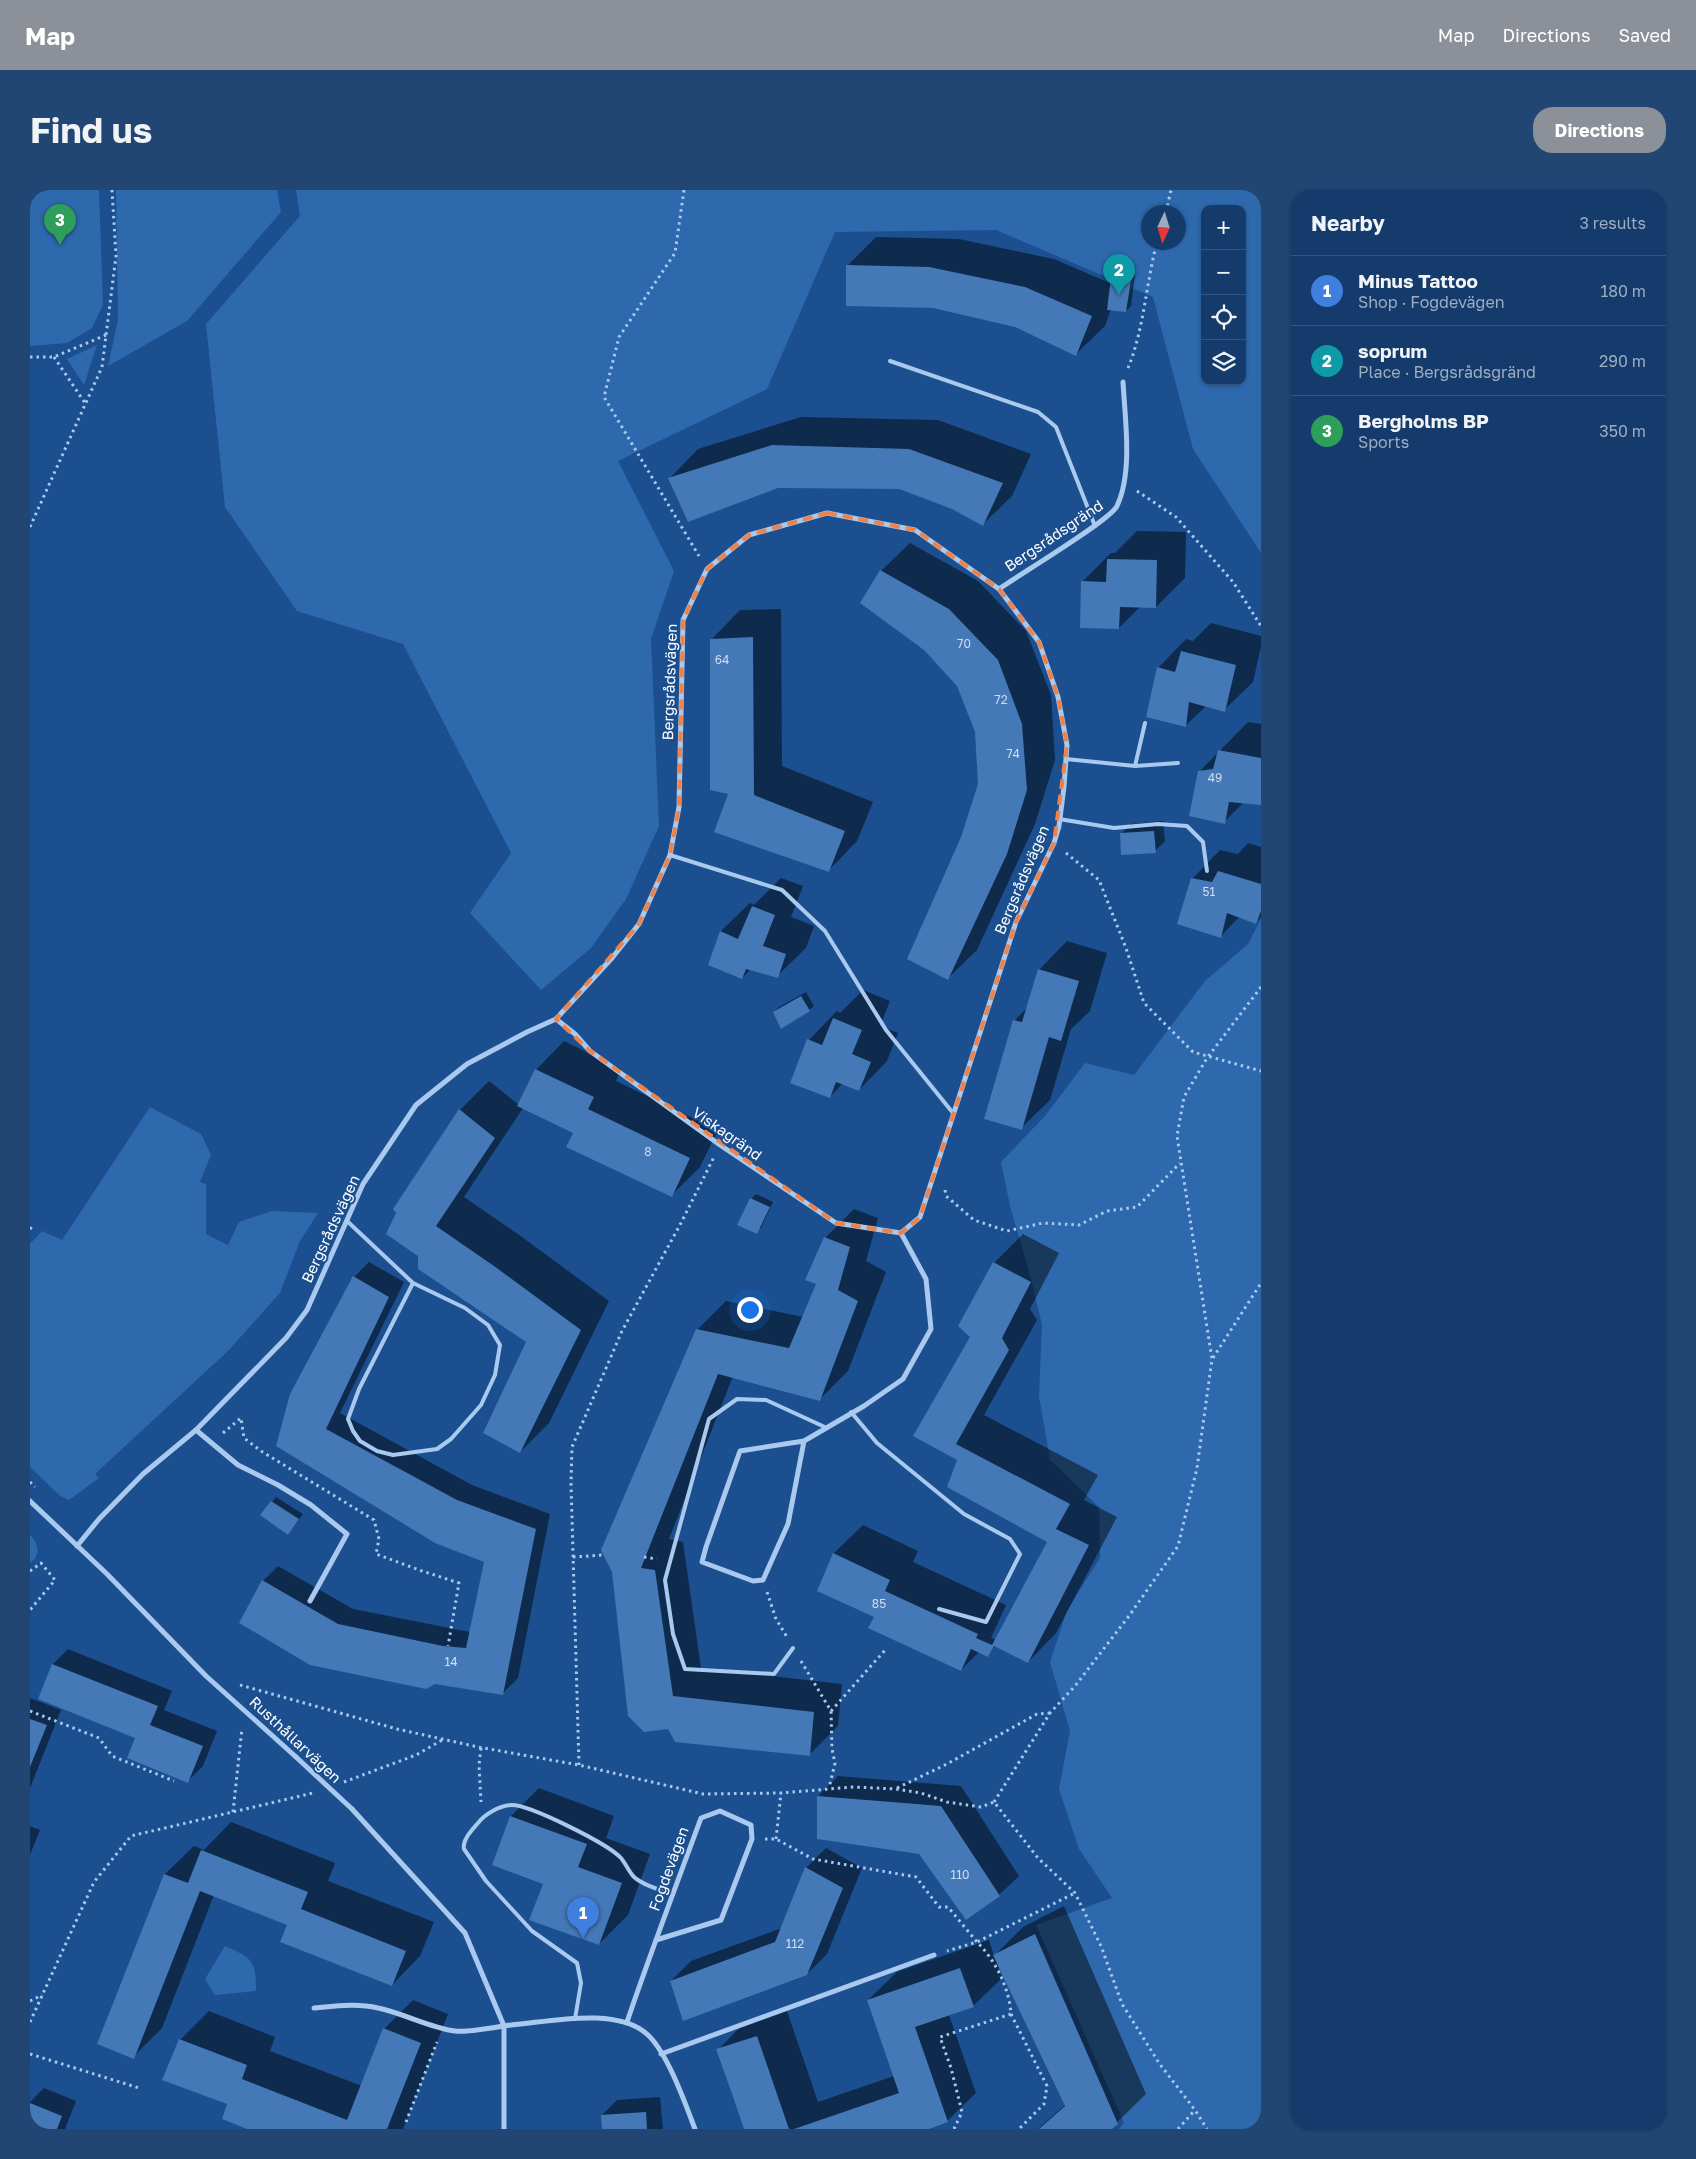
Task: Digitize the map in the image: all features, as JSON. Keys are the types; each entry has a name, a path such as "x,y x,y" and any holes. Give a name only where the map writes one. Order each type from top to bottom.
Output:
{"street":[{"name":"Bergsrådsgränd","path":"999,589 1095,526 1117,508 1124,482 1126,438 1123,382"},
{"name":"Bergsrådsvägen","path":"77,1546 99,1519 143,1474 196,1430 258,1369 286,1338 307,1310 363,1184 416,1105 467,1064 526,1032 556,1019 612,958 639,924 670,855 679,806 682,620 708,569 749,535 827,513 915,530 999,589 1039,642 1058,697 1067,745 1059,819 1054,843 1016,922 920,1217 901,1233"},
{"name":"Viskagränd","path":"556,1019 575,1034 590,1051 720,1145 836,1223 901,1233"},
{"path":"804,1442 788,1524 763,1580 753,1581 702,1562 740,1451 804,1442 851,1412 864,1406 903,1379 931,1328 926,1279 901,1233"},
{"path":"196,1430 238,1466 278,1485 311,1505 347,1534 310,1601"},
{"name":"Rusthållarvägen","path":"30,1501 107,1574 206,1676 352,1809 464,1933 504,2026 504,2129"},
{"name":"Fogdevägen","path":"627,2022 701,1818 720,1811 751,1825 752,1839"},
{"path":"656,1940 720,1920 752,1839"},
{"path":"661,2054 934,1955"},
{"path":"314,2008 354,2004 379,2008 455,2031 575,2019 601,2018 627,2022 648,2035 661,2054 676,2081 695,2129"}],"lane":[{"path":"890,361 1038,412 1056,427 1095,526"},
{"path":"1135,766 1145,724"},
{"path":"1066,759 1135,766 1178,763"},
{"path":"1059,819 1114,828 1158,824 1187,826 1203,842 1207,871"},
{"path":"670,855 782,890 825,931 886,1030 953,1113"},
{"path":"347,1221 413,1282 466,1308 488,1326 495,1334 500,1345 495,1375 481,1405 451,1439 437,1449 393,1455 377,1451 360,1441 348,1419 359,1389 413,1282"},
{"path":"793,1648 774,1674 684,1669 673,1634 665,1580 709,1419 737,1399 766,1400 827,1428"},
{"path":"851,1412 877,1443 964,1514 1010,1539 1020,1554 986,1622 939,1609"},
{"path":"575,2019 581,1983 578,1963 532,1930 486,1881 464,1850 465,1842 482,1818 498,1809 512,1805 527,1808 597,1841 620,1858 634,1877 673,1894"}],"path":[{"path":"30,527 102,367 116,256 112,190"},
{"path":"684,190 675,253 619,337 604,397 708,569"},
{"path":"1168,205 1171,190"},
{"path":"1123,382 1134,354 1149,271 1155,250"},
{"path":"30,356 54,357 106,335"},
{"path":"54,357 86,402"},
{"path":"1124,482 1176,517 1233,582 1261,626"},
{"path":"1054,843 1099,880 1126,948 1144,1003 1193,1052 1207,1058 1261,1071"},
{"path":"994,1802 1050,1713 1075,1686 1129,1616 1178,1546 1198,1468 1212,1359 1177,1136 1184,1097 1207,1058 1261,987"},
{"path":"579,1765 572,1556 572,1447 622,1331 681,1223 696,1189 720,1145"},
{"path":"937,1163 946,1196 974,1220 1007,1231 1043,1223 1079,1225 1107,1211 1137,1207 1180,1163"},
{"path":"1212,1359 1261,1283"},
{"path":"572,1556 603,1554"},
{"path":"30,1571 41,1563 55,1580 30,1610"},
{"path":"763,1580 776,1619 831,1711 832,1749 835,1763 829,1788"},
{"path":"831,1711 886,1649"},
{"path":"233,1812 244,1710"},
{"path":"30,1711 99,1738 112,1756 174,1781"},
{"path":"896,1789 1037,1714 1050,1713"},
{"path":"358,1777 416,1755 444,1740"},
{"path":"481,1748 479,1765 481,1806"},
{"path":"776,1839 781,1793"},
{"path":"30,2022 94,1882 131,1836 304,1796"},
{"path":"752,1839 776,1839 813,1859 916,1877 939,1907 948,1907 991,1956 1010,2000 1011,2014 1047,2086 1044,2104 1020,2129"},
{"path":"934,1955 977,1942 1075,1893"},
{"path":"30,2001 43,1994"},
{"path":"954,2129 962,2112 951,2068 940,2037 1011,2014"},
{"path":"406,2122 443,2027"},
{"path":"30,2054 139,2088"},
{"path":"1178,2129 1195,2110"}],"highlighted area":[{"path":"827,513 915,530 999,589 1039,642 1058,697 1067,745 1054,843 1016,922 920,1217 901,1233 836,1223 590,1051 556,1019 639,924 670,855 679,807 683,620 707,569 749,535"}],"shaded area":[{"path":"30,190 99,190 103,305 92,328 67,343 30,346"},
{"path":"116,190 277,190 281,212 187,321 108,366 118,320"},
{"path":"296,190 1261,190 1261,553 1193,449 1153,297 996,230 835,232 767,389 618,461 674,571 651,639 659,826 626,899 591,948 541,990 470,913 511,853 403,644 297,611 225,507 206,324 300,216"},
{"path":"97,345 84,385 67,359"},
{"path":"1261,919 1261,2129 1119,2129 1124,2123 1036,1925 1112,1898 1079,1849 1059,1789 1070,1731 1050,1662 1067,1610 1100,1558 1099,1507 1050,1460 1039,1396 1042,1325 1010,1206 1001,1162 1045,1116 1085,1063 1134,1075 1205,981 1248,944"},
{"path":"150,1107 201,1134 211,1155 200,1182 206,1184 206,1234 228,1245 239,1222 272,1211 318,1213 300,1241 280,1293 229,1350 95,1474 99,1478 69,1500 59,1495 30,1467 30,1244 42,1231 62,1240"},
{"path":"30,1535 38,1549 36,1557 30,1563"},
{"path":"225,1946 251,1961 255,1973 256,1991 215,1995 205,1979"}],"building":[{"path":"846,265 929,267 1025,287 1092,316 1076,356 1015,327 933,308 846,306"},
{"path":"1111,277 1131,280 1126,312 1107,310"},
{"path":"772,445 909,449 1003,483 983,526 952,509 899,489 778,488 688,522 668,478"},
{"path":"1107,559 1157,560 1156,608 1120,607 1119,629 1080,628 1081,581 1106,582"},
{"path":"880,570 949,609 998,660 1022,724 1027,790 1007,854 948,980 907,959 961,837 978,784 975,732 957,686 924,650 860,603"},
{"path":"753,637 754,795 845,831 829,872 714,832 728,794 710,790 710,639"},
{"path":"1181,651 1236,665 1225,712 1189,702 1186,727 1146,717 1157,667 1175,672"},
{"path":"1218,750 1261,758 1261,805 1229,802 1225,824 1189,816 1198,771 1213,769"},
{"path":"1154,831 1156,853 1121,855 1120,833"},
{"path":"1218,871 1261,884 1261,911 1256,924 1227,913 1221,938 1177,924 1191,878 1212,882"},
{"path":"752,906 775,915 763,946 786,954 778,978 746,969 742,979 708,965 720,931 738,939"},
{"path":"1038,969 1079,981 1061,1041 1049,1037 1022,1130 984,1119 1013,1020 1022,1022"},
{"path":"801,996 810,1011 781,1029 773,1012"},
{"path":"833,1018 862,1030 852,1054 871,1062 859,1091 836,1082 830,1098 790,1083 807,1039 822,1045"},
{"path":"535,1069 594,1097 588,1109 690,1158 672,1197 566,1147 573,1133 517,1106"},
{"path":"459,1109 495,1138 436,1226 581,1330 520,1453 483,1433 526,1342 418,1269 418,1256 386,1234 396,1213 393,1209"},
{"path":"750,1198 770,1207 757,1234 737,1225"},
{"path":"824,1237 850,1247 838,1290 858,1301 820,1401 718,1374 641,1568 655,1570 673,1696 814,1712 810,1756 675,1742 668,1729 644,1732 628,1716 612,1572 601,1550 696,1329 789,1348 816,1284 805,1280"},
{"path":"993,1262 1031,1282 1002,1338 1009,1350 956,1444 1070,1504 1056,1529 1089,1545 1028,1663 994,1646 988,1657 971,1649 961,1671 868,1628 874,1617 817,1591 833,1553 890,1580 885,1591 978,1634 976,1638 992,1645 1047,1542 947,1487 957,1460 913,1436 970,1337 958,1326"},
{"path":"353,1276 389,1297 326,1429 457,1500 536,1529 503,1695 435,1684 426,1689 310,1665 239,1623 262,1580 338,1624 443,1646 466,1648 484,1562 435,1543 276,1446 290,1394"},
{"path":"271,1501 299,1519 288,1535 260,1515"},
{"path":"52,1664 158,1706 150,1725 203,1746 188,1783 127,1758 135,1738 38,1699"},
{"path":"30,1719 47,1725 30,1767"},
{"path":"817,1796 941,1806 1000,1896 966,1920 919,1854 817,1839"},
{"path":"510,1816 587,1844 578,1867 622,1883 599,1945 529,1920 543,1884 492,1865"},
{"path":"201,1850 308,1892 301,1909 406,1951 392,1986 280,1942 287,1925 200,1891 134,2059 97,2044 164,1874 188,1883"},
{"path":"805,1867 843,1888 807,1975 683,2021 670,1981 775,1942"},
{"path":"1035,1934 1118,2124 1112,2129 1039,2129 1065,2106 993,1955"},
{"path":"960,1968 974,2007 915,2027 948,2122 929,2129 794,2129 899,2093 867,2000"},
{"path":"383,2028 421,2043 387,2129 247,2129 222,2119 227,2104 162,2080 179,2039 247,2065 242,2079 347,2120"},
{"path":"757,2036 789,2129 744,2129 716,2049"},
{"path":"30,2103 62,2116 57,2129 30,2129"},
{"path":"646,2112 647,2129 602,2129 601,2115"}],"place":[{"name":"Bergholms BP","path":"60,245"},
{"name":"soprum","path":"1119,295"},
{"name":"Minus Tattoo","path":"583,1938"}]}
